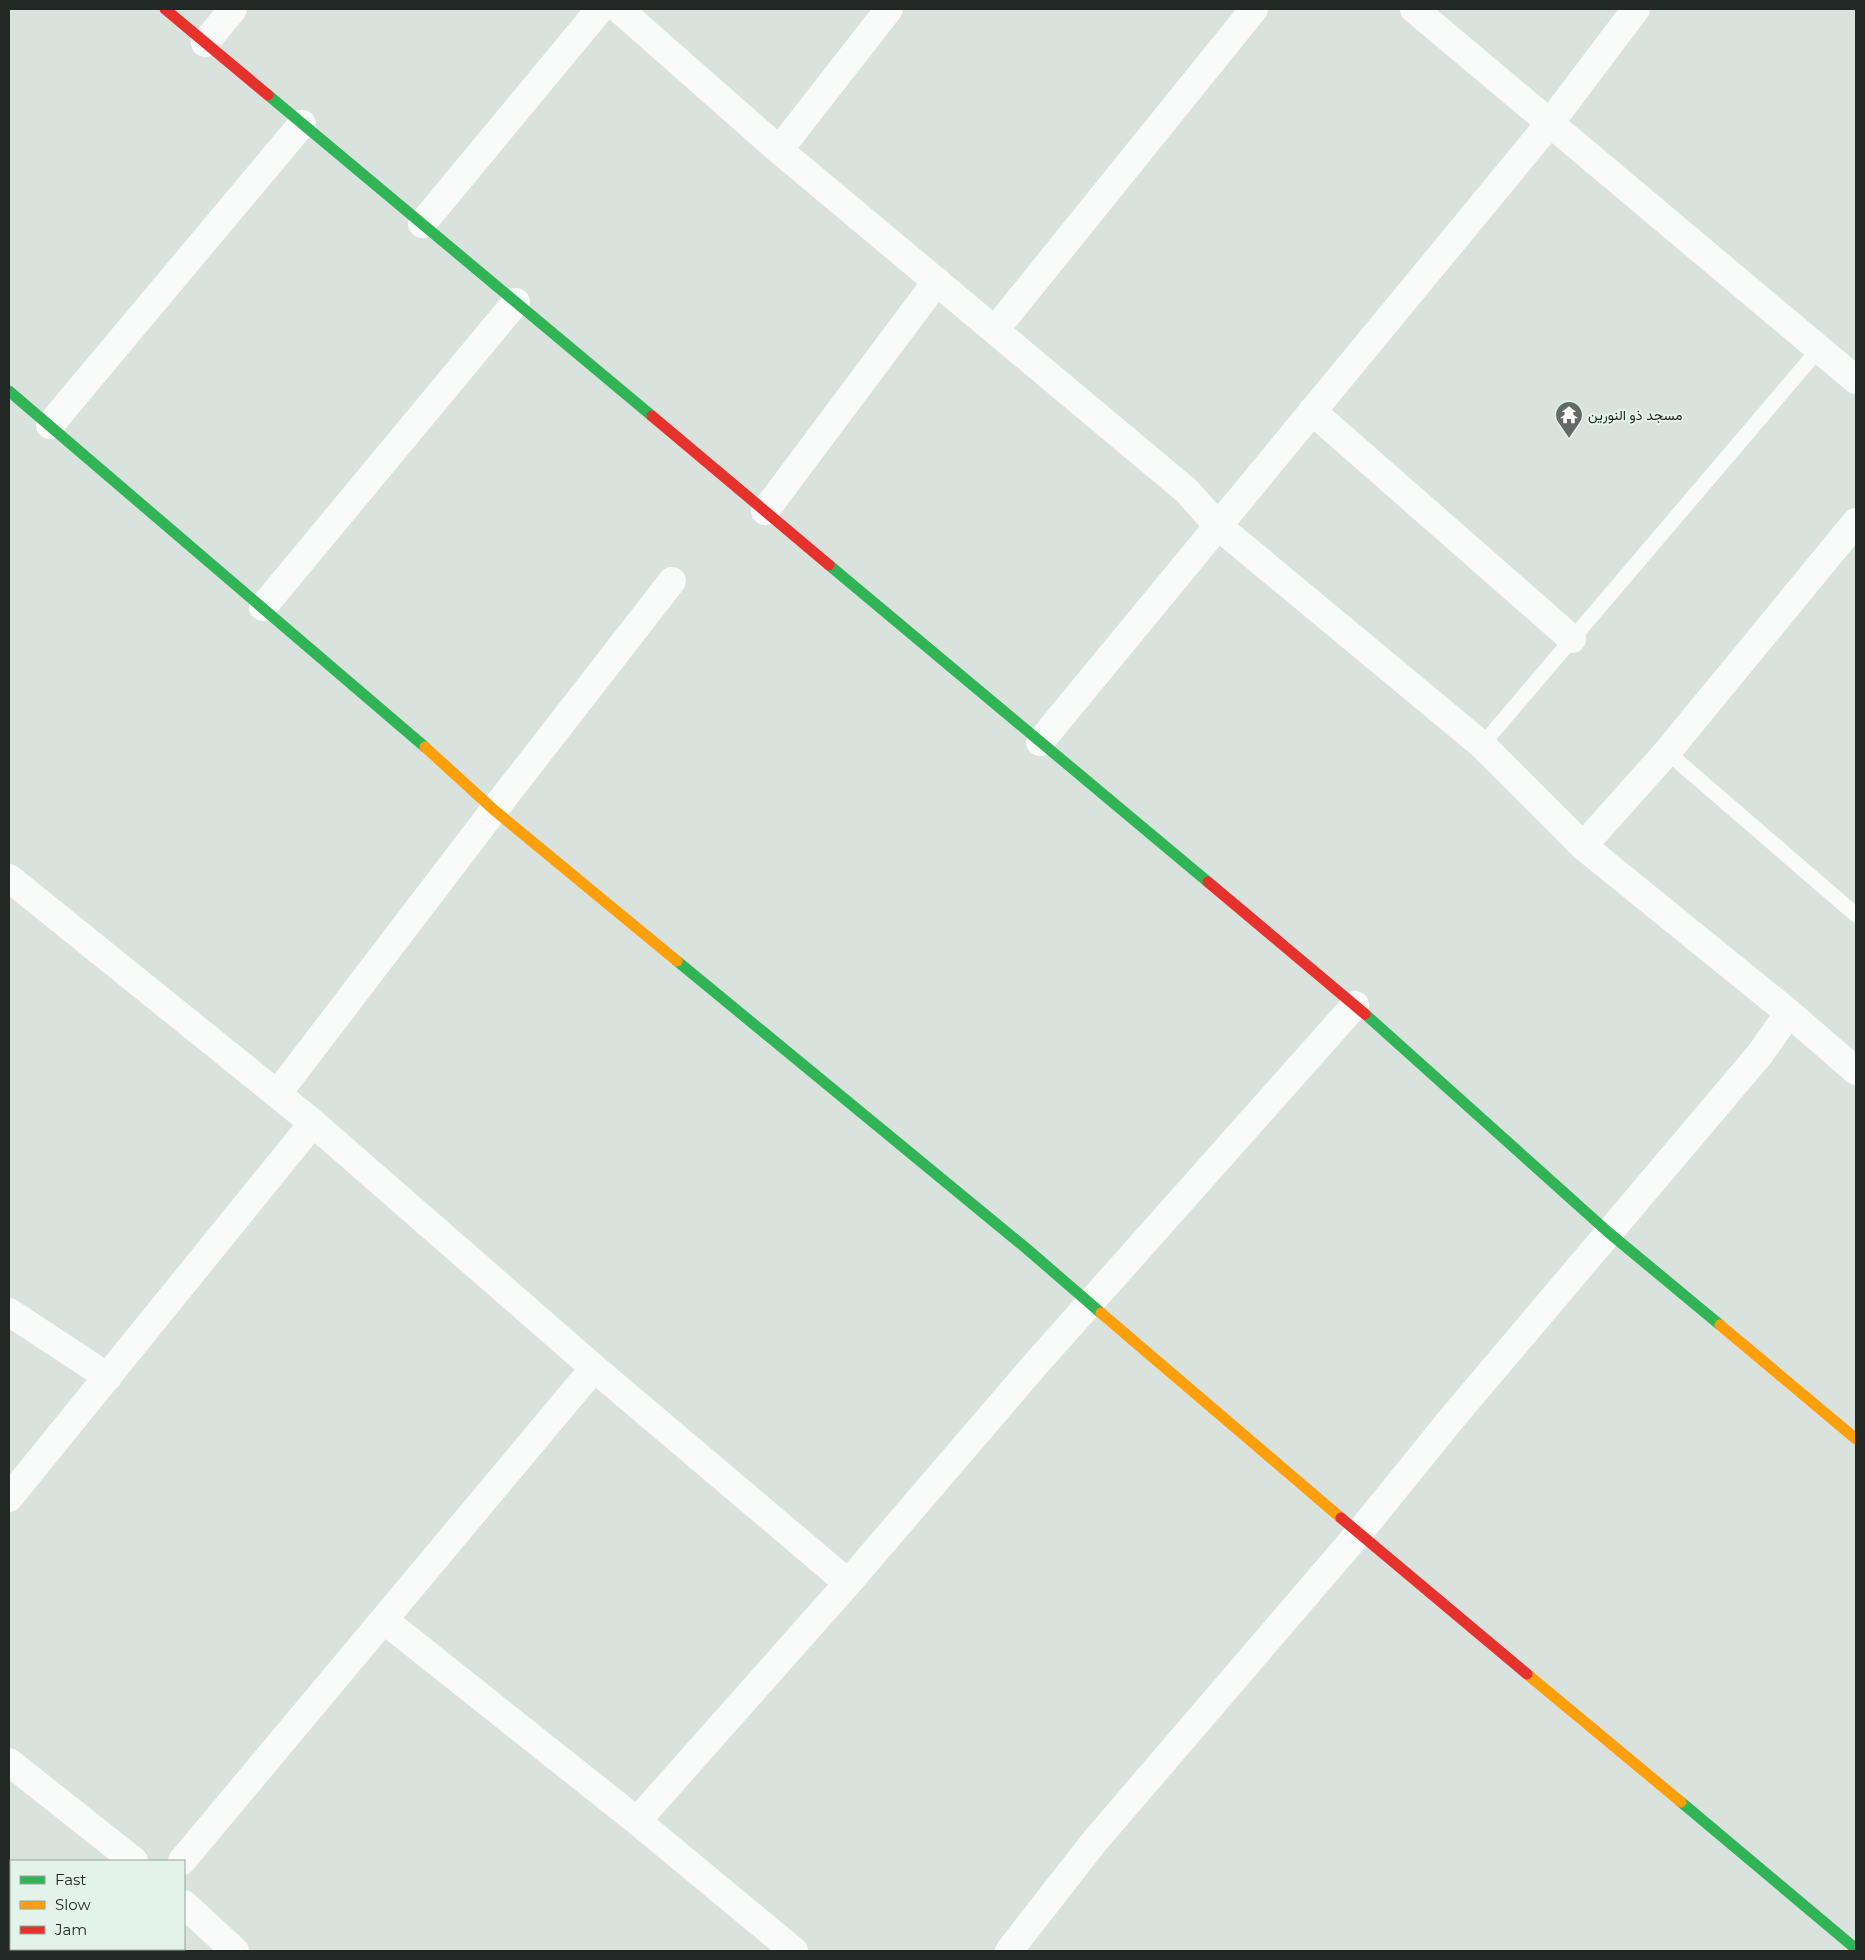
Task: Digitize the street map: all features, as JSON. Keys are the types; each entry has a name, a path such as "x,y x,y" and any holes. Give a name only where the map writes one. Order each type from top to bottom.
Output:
{"street":[{"path":"165,9 1356,1005 1608,1232 1856,1439"},
{"path":"206,42 233,9"},
{"path":"422,224 600,9"},
{"path":"619,9 779,150 1187,491 1218,526 1482,745 1583,846 1854,1065"},
{"path":"779,150 889,9"},
{"path":"995,330 1254,9"},
{"path":"1414,9 1856,380"},
{"path":"1040,742 1550,123 1636,9"},
{"path":"50,425 302,124"},
{"path":"765,512 937,281"},
{"path":"263,606 516,302"},
{"path":"9,391 406,729 494,810 1090,1302 1268,1458 1856,1950"},
{"path":"1312,411 1572,639"},
{"path":"1583,846 1667,752 1856,522"},
{"path":"278,1093 672,581"},
{"path":"9,878 314,1122 594,1368 848,1583"},
{"path":"637,1821 848,1583 1090,1302 1356,1005"},
{"path":"1009,1951 1094,1842 1359,1533 1453,1417 1760,1054 1789,1013"},
{"path":"9,1498 314,1122"},
{"path":"9,1312 108,1377"},
{"path":"183,1860 594,1368"},
{"path":"384,1620 637,1821 794,1951"},
{"path":"9,1762 133,1860"},
{"path":"185,1905 235,1951"}],"lane":[{"path":"1482,745 1819,349"},
{"path":"1667,752 1856,915"}],"traffic: fast":[{"path":"268,95 652,416"},
{"path":"9,391 425,747"},
{"path":"829,565 1208,882"},
{"path":"677,961 1027,1249 1101,1313"},
{"path":"1365,1014 1608,1232 1720,1325"},
{"path":"1681,1802 1856,1949"}],"traffic: slow":[{"path":"425,747 494,810 677,961"},
{"path":"1101,1313 1341,1518"},
{"path":"1720,1325 1856,1439"},
{"path":"1527,1674 1681,1802"}],"traffic: jam":[{"path":"165,9 268,95"},
{"path":"652,416 829,565"},
{"path":"1208,882 1365,1014"},
{"path":"1341,1518 1527,1674"}],"place":[{"name":"مسجد ذو النورين","path":"1569,439"}]}
